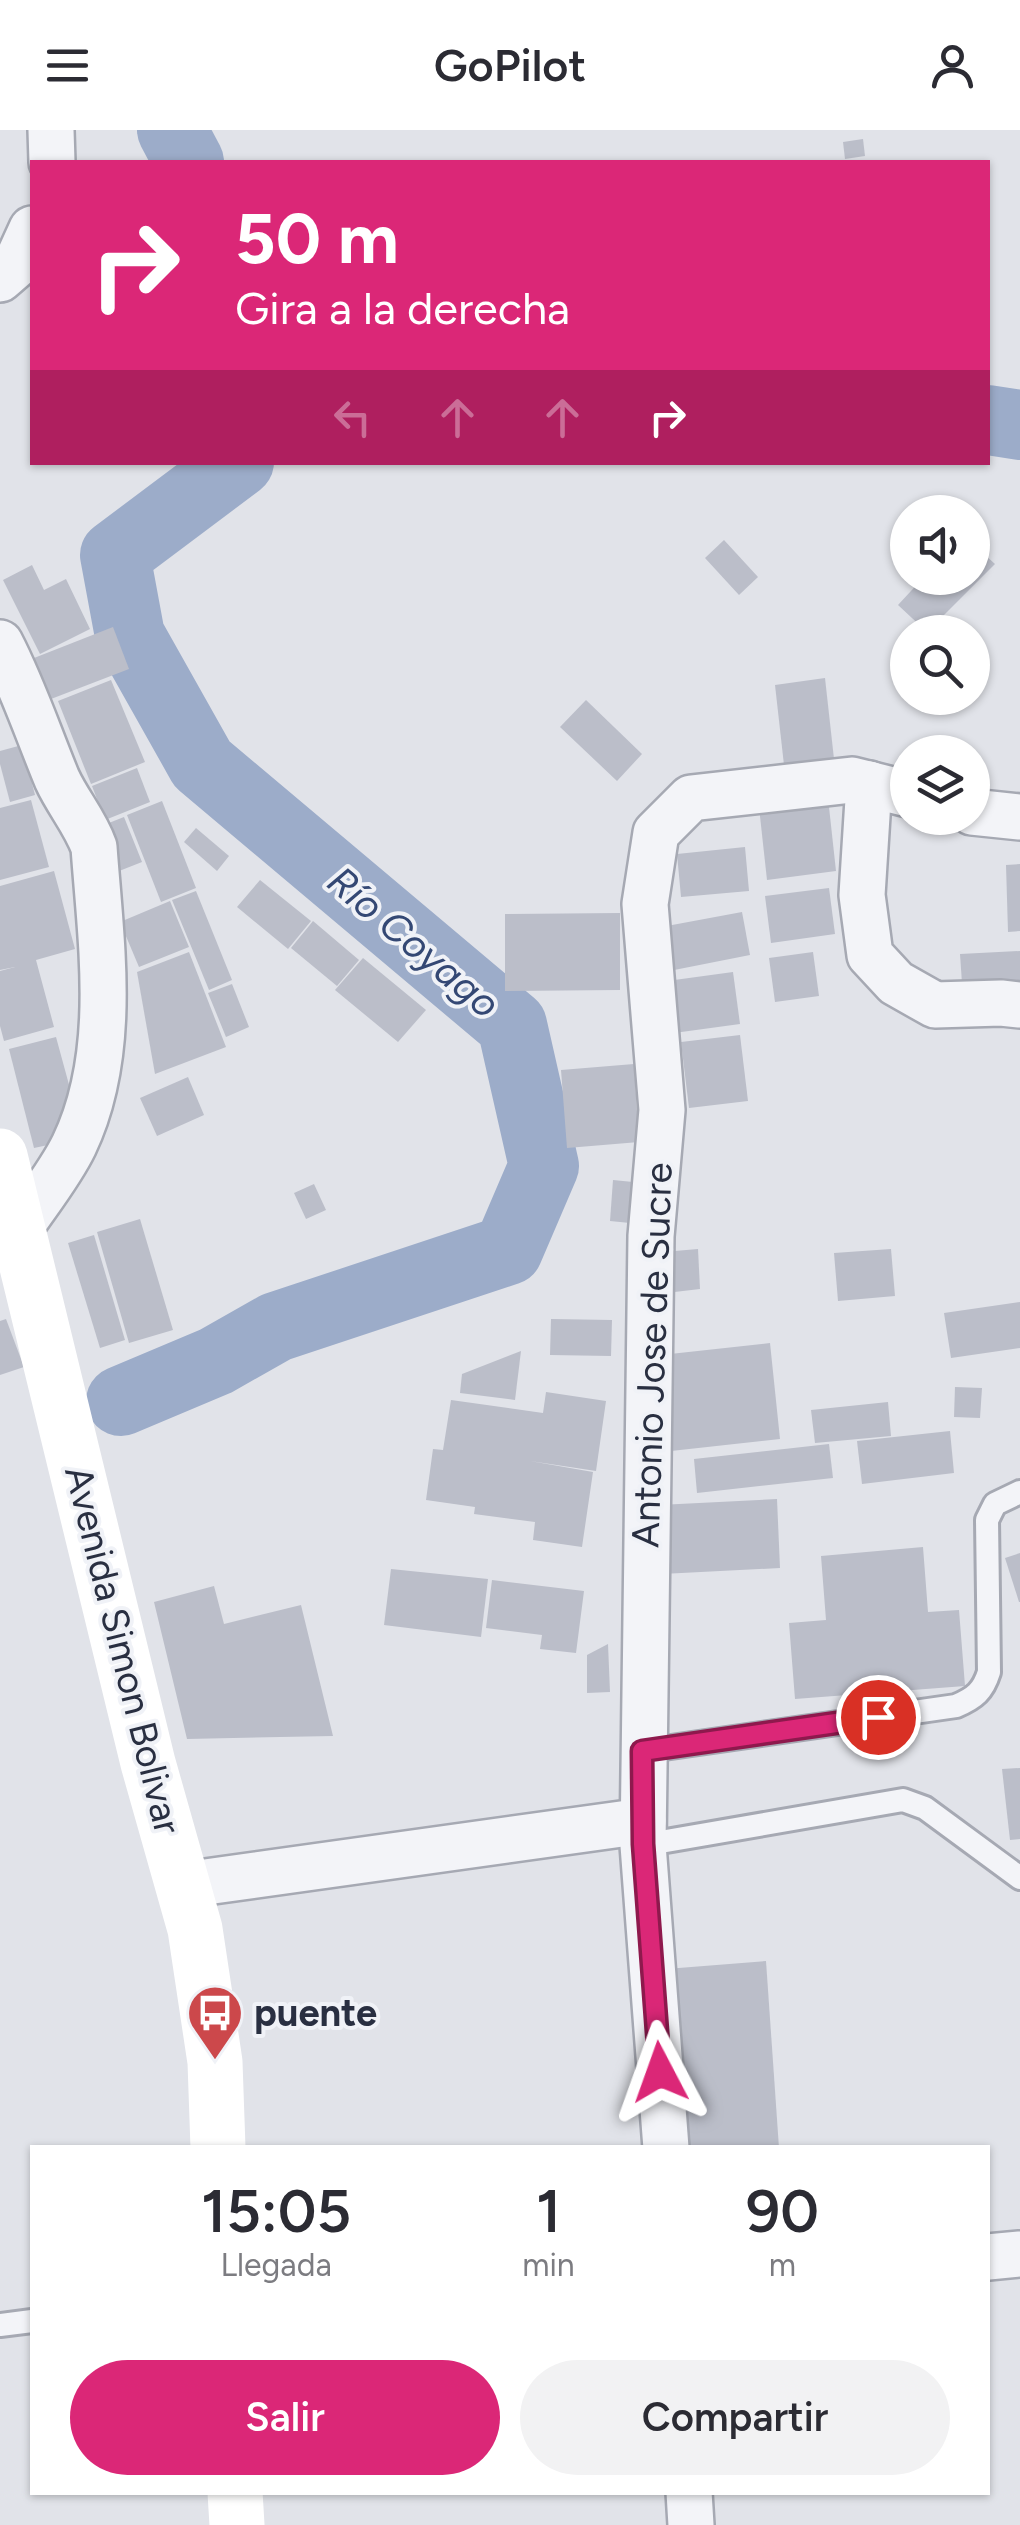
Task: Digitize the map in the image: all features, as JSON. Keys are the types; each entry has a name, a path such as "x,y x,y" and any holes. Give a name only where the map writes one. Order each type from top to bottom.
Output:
{"main road":[{"name":"Avenida Simon Bolivar","path":"0,1156 148,1764 184,1885 205,1987 215,2062 218,2145"},
{"path":"236,2495 237,2525"}],"street":[{"path":"51,130 52,160"},
{"path":"0,279 14,266 30,232"},
{"path":"0,643 20,682 59,784 85,823 94,847 102,1012 98,1078 74,1146 19,1229"},
{"name":"Antonio Jose de Sucre","path":"666,2145 643,1832 642,1751 651,1236 662,1110 645,904 656,833 692,798 852,780 888,789"},
{"path":"888,789 862,895 870,954 896,983 935,1006 1000,1002 1020,1005"},
{"path":"990,814 1020,818"},
{"path":"184,1885 643,1832"},
{"path":"990,2257 1020,2254"},
{"path":"689,2495 691,2525"}],"lane":[{"path":"642,1751 956,1706 971,1699 984,1689 989,1672 987,1520 995,1504 1020,1492"},
{"path":"643,1832 902,1800 925,1808 1020,1878"},
{"path":"0,2325 30,2321"}],"building":[{"path":"863,139 865,156 845,159 843,142"},
{"path":"724,540 758,577 739,595 705,558"},
{"path":"32,565 44,590 66,579 90,629 40,654 3,580"},
{"path":"907,595 964,595 944,615 909,615 898,605"},
{"path":"113,627 129,669 51,699 34,658"},
{"path":"825,678 834,759 784,765 775,685"},
{"path":"111,680 145,762 91,784 58,701"},
{"path":"586,700 642,754 617,781 560,727"},
{"path":"22,745 35,795 10,802 0,751"},
{"path":"137,768 150,802 105,820 92,786"},
{"path":"828,798 836,871 767,880 759,807"},
{"path":"31,800 49,867 0,880 0,808"},
{"path":"162,801 196,888 161,902 127,815"},
{"path":"124,817 142,862 109,875 91,830"},
{"path":"196,828 229,856 217,871 184,842"},
{"path":"745,847 749,891 681,897 677,854"},
{"path":"1020,864 1020,931 1008,932 1006,865"},
{"path":"54,871 75,949 36,960 54,1027 4,1041 0,1026 0,971 15,967 0,970 0,886"},
{"path":"260,880 311,921 288,949 237,907"},
{"path":"829,888 835,934 771,943 765,896"},
{"path":"196,891 232,980 209,990 172,900"},
{"path":"170,901 189,947 139,967 120,922"},
{"path":"742,912 750,955 664,972 656,928"},
{"path":"620,913 620,990 505,991 505,914"},
{"path":"313,921 359,960 337,986 291,948"},
{"path":"1020,951 1020,996 963,998 960,954"},
{"path":"189,952 226,1047 155,1074 137,972"},
{"path":"813,952 819,996 775,1002 769,958"},
{"path":"363,958 426,1010 398,1042 335,990"},
{"path":"733,972 740,1024 674,1033 667,981"},
{"path":"232,984 249,1027 226,1037 208,993"},
{"path":"740,1035 748,1101 689,1108 681,1042"},
{"path":"56,1037 71,1092 48,1145 34,1148 9,1049"},
{"path":"634,1064 639,1142 567,1148 561,1070"},
{"path":"188,1077 204,1115 157,1136 140,1098"},
{"path":"613,1180 643,1183 640,1224 610,1221"},
{"path":"314,1184 326,1210 306,1219 294,1193"},
{"path":"140,1219 173,1330 129,1343 97,1232"},
{"path":"94,1235 125,1340 100,1348 68,1243"},
{"path":"698,1249 700,1289 666,1293 663,1252"},
{"path":"891,1249 895,1296 838,1301 834,1253"},
{"path":"1020,1302 1020,1348 951,1358 944,1313"},
{"path":"6,1319 24,1367 0,1375 0,1321"},
{"path":"551,1319 612,1320 611,1356 550,1355"},
{"path":"770,1343 780,1439 671,1451 661,1355"},
{"path":"521,1351 515,1400 460,1393 462,1374"},
{"path":"955,1387 982,1388 980,1418 954,1417"},
{"path":"546,1392 606,1401 596,1471 530,1461 593,1472 582,1547 533,1540 535,1522 474,1514 475,1507 426,1500 433,1449 443,1450 451,1400 543,1413"},
{"path":"888,1402 891,1436 815,1443 811,1410"},
{"path":"950,1431 954,1473 862,1484 857,1441"},
{"path":"829,1444 833,1478 697,1493 694,1459"},
{"path":"777,1499 780,1568 662,1574 659,1505"},
{"path":"923,1547 928,1612 959,1610 965,1686 795,1699 789,1623 826,1620 821,1556"},
{"path":"1020,1553 1020,1602 1019,1602 1005,1558"},
{"path":"391,1569 488,1579 481,1637 384,1625"},
{"path":"492,1580 584,1591 576,1653 540,1649 542,1635 486,1628"},
{"path":"214,1586 224,1624 301,1605 333,1736 187,1739 154,1602"},
{"path":"608,1644 610,1692 587,1693 587,1655"},
{"path":"1020,1768 1020,1839 1010,1840 1002,1769"},
{"path":"766,1961 779,2145 676,2145 666,1969"}],"waterway":[{"path":"172,130 188,160"},
{"name":"Río Coyago","path":"990,420 1020,425"},
{"name":"Río Coyago","path":"121,1401 216,1361 276,1327 508,1250 544,1166 512,1025 202,764 130,636 115,555 235,465"}],"place":[{"name":"puente","path":"215,2062"}],"route":[{"path":"660,2072 643,1844 642,1751 878,1717"}]}
